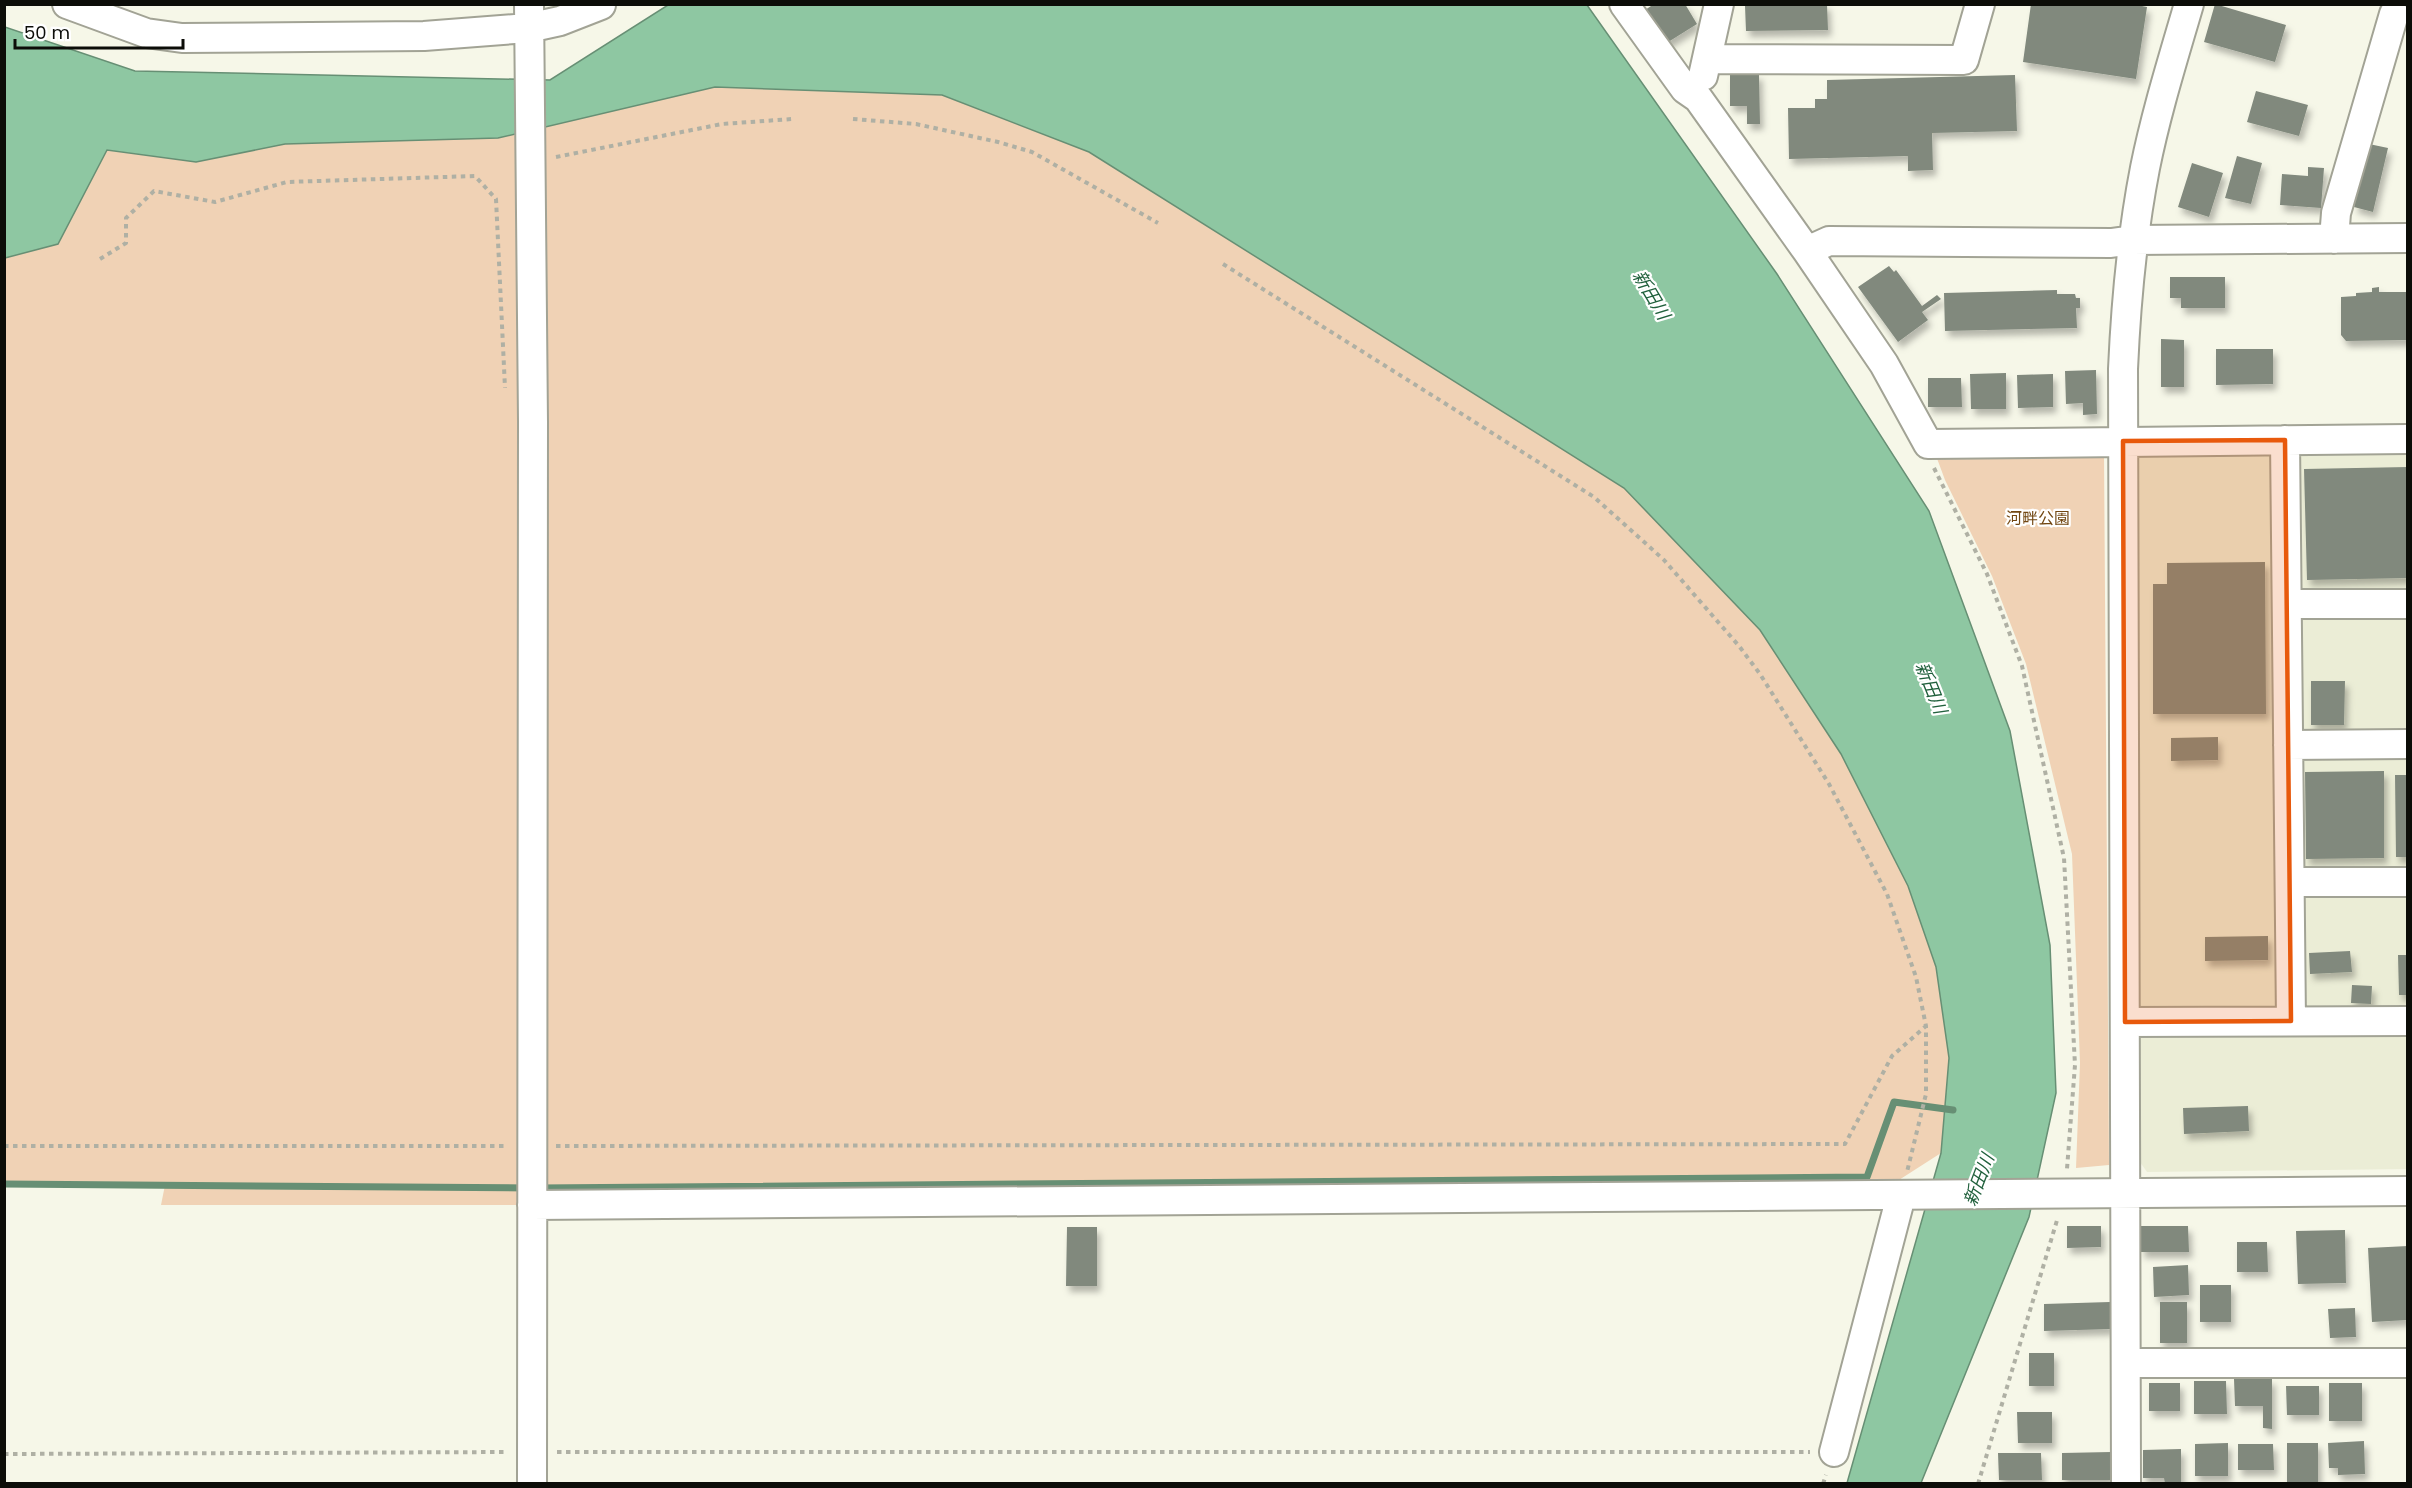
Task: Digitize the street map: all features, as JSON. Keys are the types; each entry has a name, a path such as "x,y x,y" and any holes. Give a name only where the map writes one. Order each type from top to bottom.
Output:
{"street":[{"path":"67,4 146,33 182,38 424,36 528,28 560,21 601,5"},
{"path":"1624,4 1685,89 1698,98 1807,251 1884,364 1928,444 2408,439"},
{"path":"1698,98 1719,4"},
{"path":"1707,58 1965,60 1980,4"},
{"path":"2126,1484 2123,369 2126,302 2145,167 2161,98 2189,4"},
{"path":"2334,239 2336,213 2400,12"},
{"path":"528,28 531,162 532,1484"},
{"path":"1807,251 1829,241 2111,243 2133,240 2408,238"},
{"path":"2285,440 2291,1022"},
{"path":"2287,604 2408,604"},
{"path":"2288,745 2408,744"},
{"path":"2290,882 2408,882"},
{"path":"2125,1022 2408,1021"},
{"path":"532,1205 2408,1191"},
{"path":"1834,1452 1901,1196"},
{"path":"2126,1363 2408,1363"}],"path":[{"path":"531,162 722,124 792,119"},
{"path":"853,119 916,124 1032,152 1158,223"},
{"path":"100,259 126,243 126,218 154,191 215,202 287,182 475,176 496,199 505,391"},
{"path":"1223,264 1594,497 1664,560 1753,664 1829,784 1887,894 1916,977 1926,1026 1926,1094 1901,1196"},
{"path":"1928,444 1929,458 1987,574 2022,666 2064,858 2075,1065 2065,1195 1978,1484"},
{"path":"4,1146 1845,1144 1892,1056 1926,1026"},
{"path":"4,1454 1834,1452"}],"highlighted area":[{"path":"2285,440 2291,1021 2125,1022 2123,441"}],"shaded area":[{"path":"2407,447 2407,1169 2147,1172 2140,1162 2131,449"}],"green space":[{"path":"715,87 942,95 1089,152 1624,488 1760,630 1841,754 1908,886 1936,967 1949,1058 1941,1153 1888,1187 524,1205 161,1205 165,1185 5,1184 5,258 58,244 106,150 196,162 285,144 498,138"},
{"name":"河畔公園","path":"2104,452 2109,1165 2076,1168 2080,1063 2072,854 2026,664 1992,576 1945,480 1935,453"}],"water":[{"name":"新田川","path":"668,5 1587,5 1777,274 1929,511 2010,731 2050,945 2056,1093 2029,1217 1921,1483 1847,1483 1941,1153 1949,1058 1936,967 1908,886 1841,754 1760,630 1624,488 1089,152 942,95 715,87 498,138 285,144 196,162 107,150 58,244 5,258 5,27 135,71 550,80"}],"building":[{"path":"1654,4 1685,4 1697,24 1665,44 1645,10"},
{"path":"1827,4 1828,30 1746,31 1745,6"},
{"path":"2031,4 2132,4 2147,7 2136,79 2023,62"},
{"path":"2215,4 2286,25 2275,62 2204,42"},
{"path":"1759,74 1760,124 1747,124 1747,106 1730,106 1730,75"},
{"path":"2015,75 2017,131 1932,133 1933,170 1908,171 1908,156 1789,159 1788,108 1815,108 1815,99 1827,99 1827,80"},
{"path":"2256,91 2308,105 2299,136 2247,122"},
{"path":"2369,144 2388,148 2373,212 2354,207"},
{"path":"2237,156 2262,163 2251,204 2225,198"},
{"path":"2192,163 2223,173 2209,217 2178,207"},
{"path":"2308,167 2324,168 2321,208 2280,205 2282,174 2308,176"},
{"path":"1889,266 1894,272 1896,270 1922,306 1937,295 1941,299 1922,312 1928,320 1898,342 1858,287"},
{"path":"2170,277 2225,277 2225,308 2181,308 2181,298 2170,298"},
{"path":"2379,287 2379,292 2408,292 2408,340 2346,341 2341,335 2341,297 2372,292 2372,288"},
{"path":"2057,290 2057,294 2075,294 2076,298 2080,298 2080,308 2076,308 2077,328 1945,331 1944,293"},
{"path":"2161,339 2184,340 2184,387 2161,387"},
{"path":"2216,349 2273,349 2273,384 2216,385"},
{"path":"2096,370 2097,414 2083,415 2083,403 2066,404 2065,371"},
{"path":"2006,373 2006,409 1971,409 1970,374"},
{"path":"2053,374 2053,407 2018,408 2017,375"},
{"path":"1928,378 1961,378 1962,407 1928,407"},
{"path":"2408,467 2408,578 2307,580 2304,469"},
{"path":"2265,562 2266,714 2153,714 2153,584 2167,584 2167,563"},
{"path":"2311,681 2345,681 2344,725 2311,725"},
{"path":"2218,737 2218,760 2171,761 2171,738"},
{"path":"2384,771 2384,858 2306,859 2305,772"},
{"path":"2395,775 2408,775 2408,857 2396,857"},
{"path":"2268,936 2268,960 2205,961 2205,937"},
{"path":"2350,951 2352,972 2310,974 2309,953"},
{"path":"2398,955 2408,955 2408,995 2399,995"},
{"path":"2352,985 2372,986 2371,1004 2351,1003"},
{"path":"2248,1106 2249,1131 2184,1134 2183,1108"},
{"path":"2067,1226 2101,1226 2101,1247 2067,1248"},
{"path":"2141,1226 2188,1226 2189,1252 2141,1252"},
{"path":"1067,1227 1097,1227 1097,1286 1066,1286"},
{"path":"2345,1230 2346,1283 2298,1284 2296,1231"},
{"path":"2237,1242 2267,1242 2268,1272 2237,1272"},
{"path":"2408,1246 2408,1320 2372,1322 2368,1248"},
{"path":"2188,1265 2189,1295 2154,1297 2153,1267"},
{"path":"2200,1285 2231,1285 2231,1322 2200,1322"},
{"path":"2110,1302 2111,1329 2044,1331 2044,1304"},
{"path":"2160,1302 2187,1302 2187,1343 2160,1343"},
{"path":"2355,1308 2356,1337 2330,1338 2328,1309"},
{"path":"2029,1353 2054,1353 2054,1386 2029,1386"},
{"path":"2234,1379 2272,1379 2272,1429 2263,1428 2263,1406 2235,1406"},
{"path":"2194,1381 2226,1381 2227,1414 2194,1414"},
{"path":"2149,1383 2180,1383 2180,1411 2149,1411"},
{"path":"2329,1383 2362,1383 2362,1421 2329,1421"},
{"path":"2286,1386 2319,1386 2319,1415 2287,1415"},
{"path":"2017,1412 2052,1412 2052,1443 2018,1443"},
{"path":"2364,1441 2365,1474 2338,1475 2338,1468 2329,1468 2328,1443"},
{"path":"2228,1443 2228,1476 2195,1476 2195,1444"},
{"path":"2287,1443 2318,1443 2318,1484 2287,1484"},
{"path":"2238,1444 2273,1444 2274,1470 2238,1470"},
{"path":"2181,1449 2181,1484 2165,1484 2164,1478 2143,1478 2143,1450"},
{"path":"2111,1452 2110,1480 2062,1480 2062,1453"},
{"path":"1998,1453 2041,1453 2042,1480 1999,1480"}],"waterway":[{"path":"538,1188 1867,1177 1894,1102 1953,1110"},
{"path":"4,1184 527,1188"}]}
